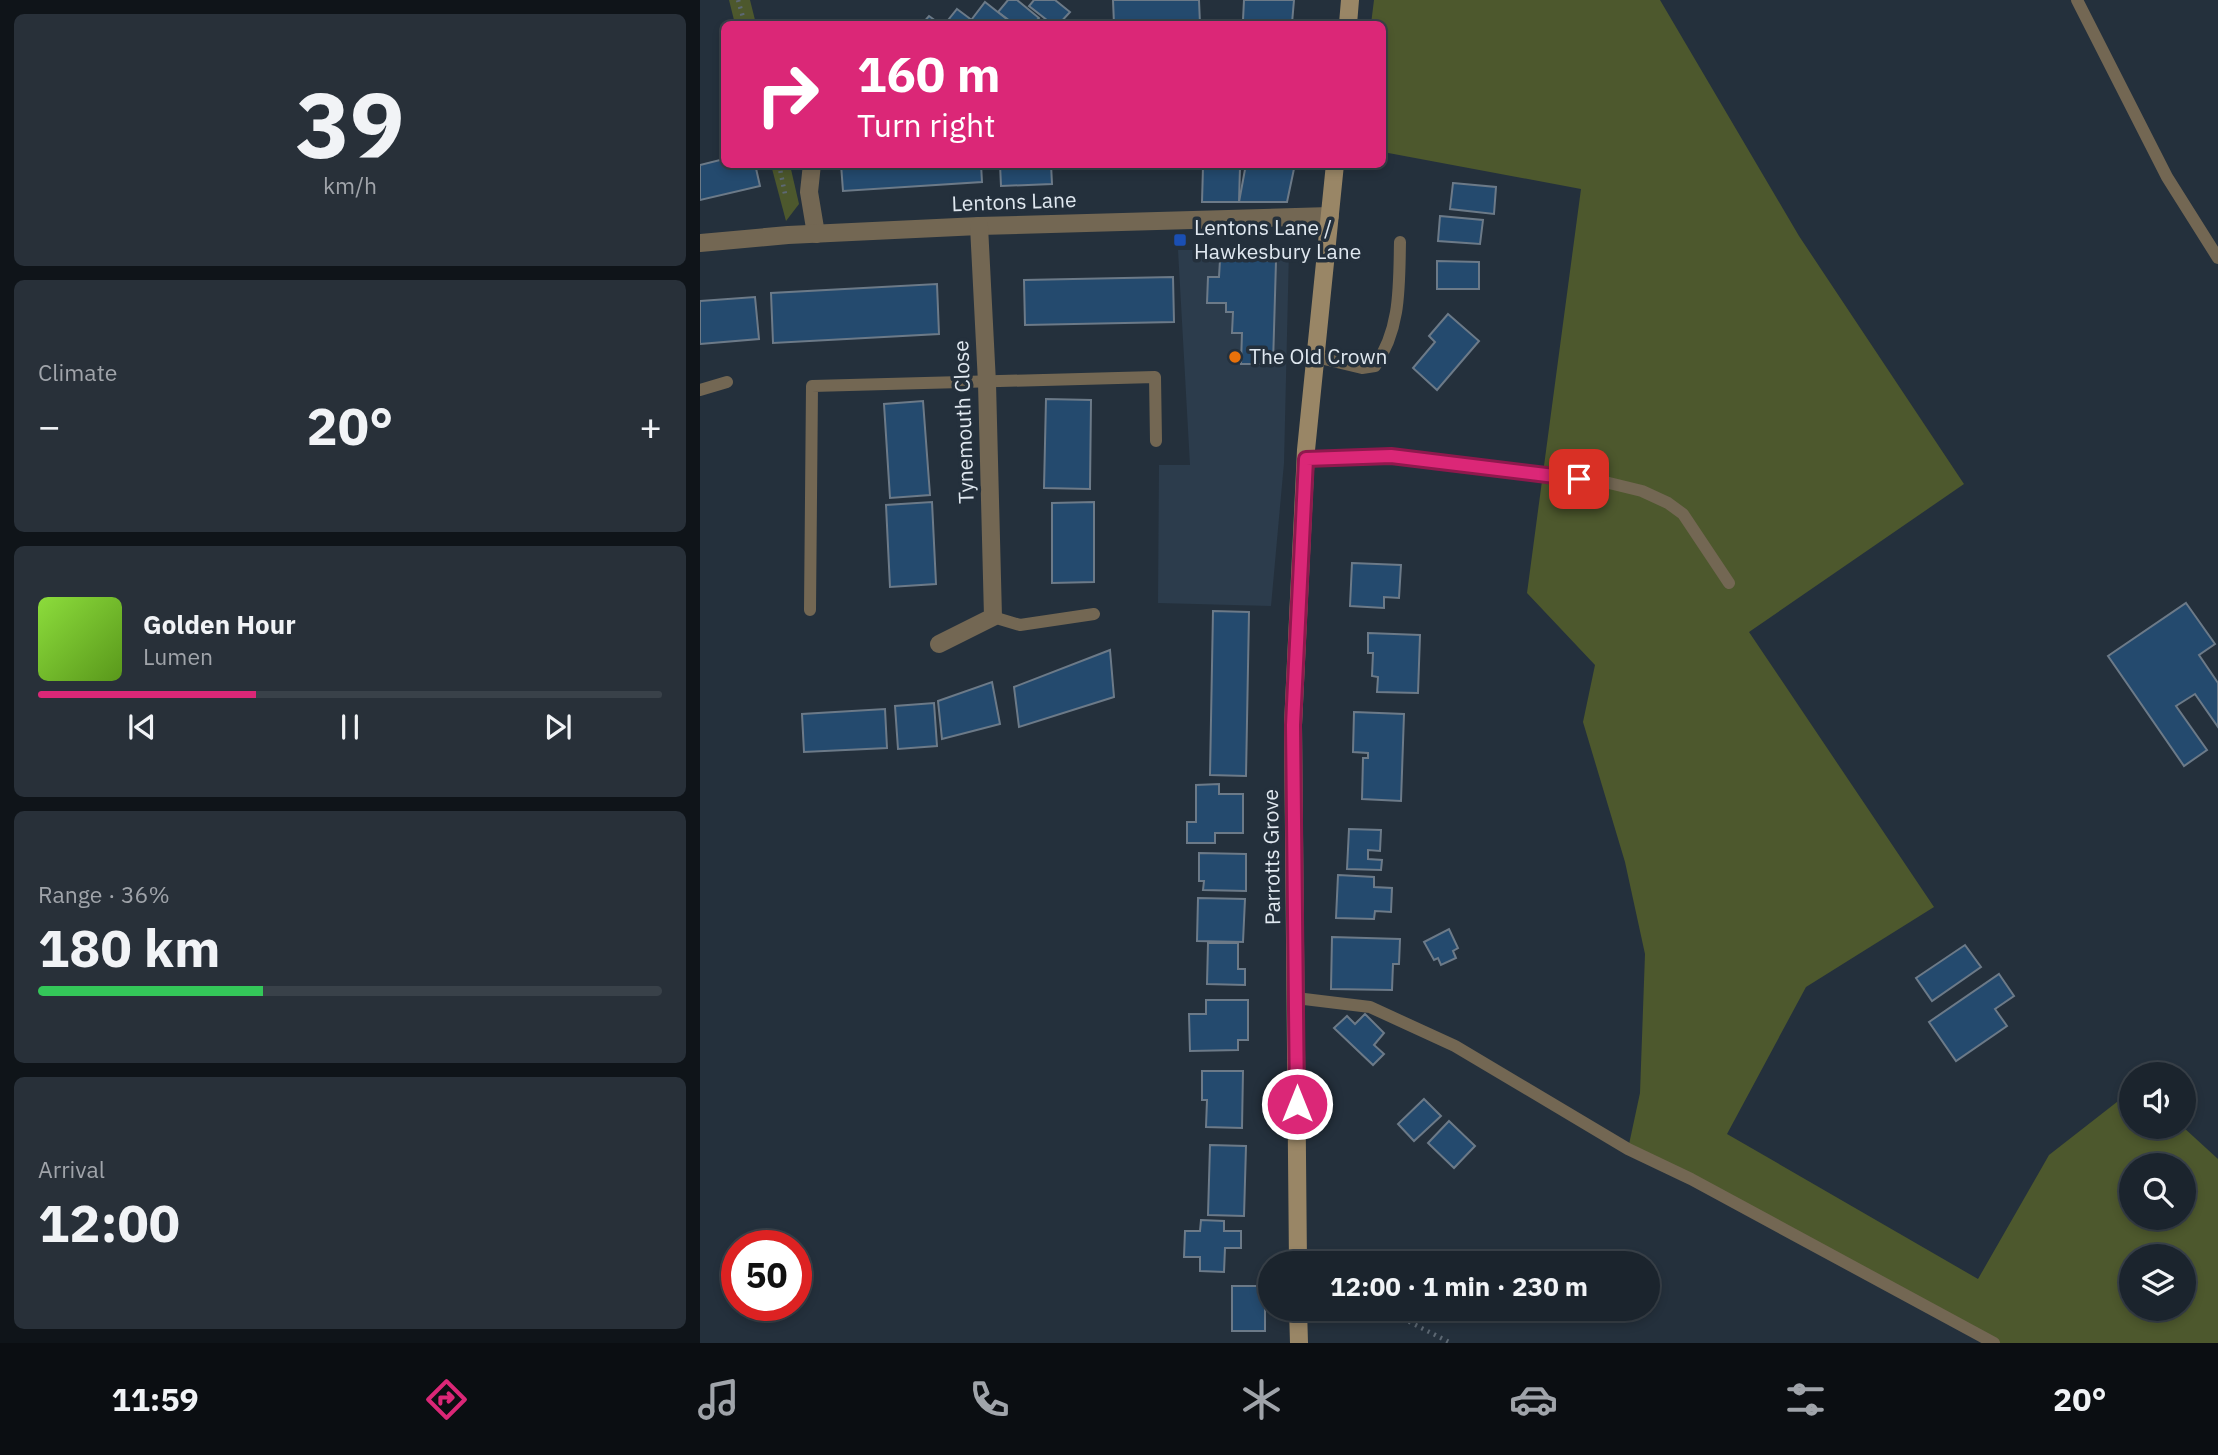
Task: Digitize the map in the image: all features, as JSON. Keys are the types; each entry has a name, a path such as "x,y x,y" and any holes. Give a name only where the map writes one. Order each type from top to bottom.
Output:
{"main road":[{"path":"1348,21 1350,0"},
{"name":"Parrotts Grove","path":"1298,1251 1293,725 1306,454 1335,168"},
{"path":"1298,1321 1298,1343"}],"street":[{"path":"811,168 809,192 816,234"},
{"name":"Lentons Lane","path":"700,243 979,226 1330,216"},
{"name":"Tynemouth Close","path":"979,226 987,383 993,617"},
{"path":"939,644 993,617"}],"lane":[{"path":"2077,0 2167,177 2218,258"},
{"path":"1316,357 1362,368 1375,366 1393,331 1399,299 1399,242"},
{"path":"810,610 812,386 1155,377 1156,441"},
{"path":"700,390 727,382"},
{"path":"1306,454 1391,456 1605,482 1642,491 1684,514 1729,583"},
{"path":"993,617 1007,624 1020,625 1094,614"},
{"path":"1296,998 1370,1007 1455,1045 1618,1143 1691,1179 1994,1343"}],"path":[{"path":"738,0 744,21"},
{"path":"1408,1321 1451,1343"}],"shaded area":[{"name":"The Old Crown","path":"1178,250 1289,250 1284,463 1271,606 1158,603 1159,465 1190,465"}],"green space":[{"path":"729,0 750,0 755,21 734,21"},
{"path":"1374,0 1660,0 1799,236 1964,484 1749,632 1934,907 1806,987 1727,1134 1978,1279 2049,1155 2119,1100 2119,1139 2196,1139 2218,1159 2218,1343 1994,1343 1628,1149 1640,1093 1645,954 1625,862 1583,722 1595,665 1527,593 1581,189 1386,153 1386,21 1371,21"},
{"path":"772,168 791,168 799,204 786,221"}],"building":[{"path":"1008,0 1017,0 1039,18 1036,21 1010,21 998,12"},
{"path":"1034,0 1055,0 1070,12 1062,21 1048,21 1029,6"},
{"path":"1113,0 1199,0 1200,21 1114,21"},
{"path":"1244,0 1294,0 1292,21 1243,20"},
{"path":"985,2 1009,21 975,21 972,19"},
{"path":"957,9 973,21 947,21"},
{"path":"721,160 721,168 756,168 760,186 700,200 700,165"},
{"path":"841,168 981,168 982,182 843,191"},
{"path":"1000,168 1051,168 1052,184 1001,186"},
{"path":"1203,168 1240,168 1239,202 1202,202"},
{"path":"1245,168 1294,168 1287,202 1239,202"},
{"path":"1453,183 1496,187 1494,214 1450,209"},
{"path":"1440,216 1483,220 1480,244 1438,241"},
{"path":"1251,251 1266,251 1266,261 1276,261 1273,364 1241,364 1242,333 1232,333 1233,312 1226,312 1226,303 1207,303 1208,277 1219,277 1220,260 1251,260"},
{"path":"1437,261 1479,262 1479,289 1437,289"},
{"path":"1173,277 1174,322 1025,325 1024,280"},
{"path":"937,284 939,334 773,343 771,293"},
{"path":"755,297 759,339 700,344 700,301"},
{"path":"1448,314 1479,341 1437,390 1413,368 1435,342 1429,336"},
{"path":"1046,399 1091,400 1090,489 1044,488"},
{"path":"923,401 930,495 890,498 884,404"},
{"path":"932,502 936,584 890,587 886,505"},
{"path":"1094,502 1094,582 1052,583 1052,503"},
{"path":"1352,563 1401,565 1399,598 1384,597 1384,608 1350,606"},
{"path":"2186,603 2215,644 2199,655 2218,683 2218,727 2195,694 2176,706 2207,750 2184,766 2108,656"},
{"path":"1213,611 1249,612 1246,776 1210,775"},
{"path":"1368,633 1420,635 1418,693 1377,692 1378,677 1372,676 1373,653 1368,653"},
{"path":"1110,650 1114,697 1019,727 1014,687"},
{"path":"992,682 1000,724 942,739 938,701"},
{"path":"934,703 937,746 898,749 895,706"},
{"path":"885,709 887,748 804,752 802,714"},
{"path":"1354,712 1404,714 1401,801 1362,799 1363,758 1368,758 1368,753 1353,752"},
{"path":"1219,784 1219,794 1243,794 1243,833 1215,833 1215,843 1187,843 1187,822 1196,822 1196,785"},
{"path":"1349,829 1381,830 1380,851 1368,850 1368,859 1382,860 1381,870 1347,869"},
{"path":"1199,853 1246,854 1246,891 1203,890 1204,881 1199,881"},
{"path":"1338,875 1374,877 1374,887 1392,888 1391,912 1375,911 1374,919 1336,918"},
{"path":"1198,898 1245,899 1243,942 1197,941"},
{"path":"1449,929 1458,948 1453,951 1456,958 1441,965 1438,958 1434,960 1424,942"},
{"path":"1332,937 1400,939 1399,964 1393,964 1392,990 1331,989"},
{"path":"1208,943 1238,943 1238,969 1245,969 1245,985 1207,984"},
{"path":"1965,945 1981,967 1932,1001 1916,978"},
{"path":"1999,974 2014,996 1995,1009 2007,1026 1956,1061 1929,1022"},
{"path":"1206,1000 1248,1000 1248,1040 1238,1040 1238,1050 1190,1051 1189,1014 1206,1014"},
{"path":"1365,1014 1384,1033 1374,1045 1384,1054 1373,1065 1334,1028 1347,1016 1355,1024"},
{"path":"1202,1071 1243,1071 1242,1128 1206,1127 1207,1100 1202,1100"},
{"path":"1424,1099 1441,1116 1414,1141 1398,1124"},
{"path":"1449,1121 1475,1146 1454,1168 1428,1143"},
{"path":"1210,1145 1246,1146 1244,1216 1208,1215"},
{"path":"1201,1220 1224,1221 1224,1231 1241,1231 1241,1248 1225,1248 1224,1272 1200,1271 1200,1257 1184,1257 1185,1231 1200,1231"},
{"path":"1232,1286 1258,1286 1258,1321 1265,1321 1265,1331 1232,1331"}],"place":[{"name":"Lentons Lane / Hawkesbury Lane","path":"1180,240"},
{"name":"The Old Crown","path":"1235,357"}],"route":[{"path":"1297,1104 1293,725 1306,459 1391,456 1579,479"}]}
